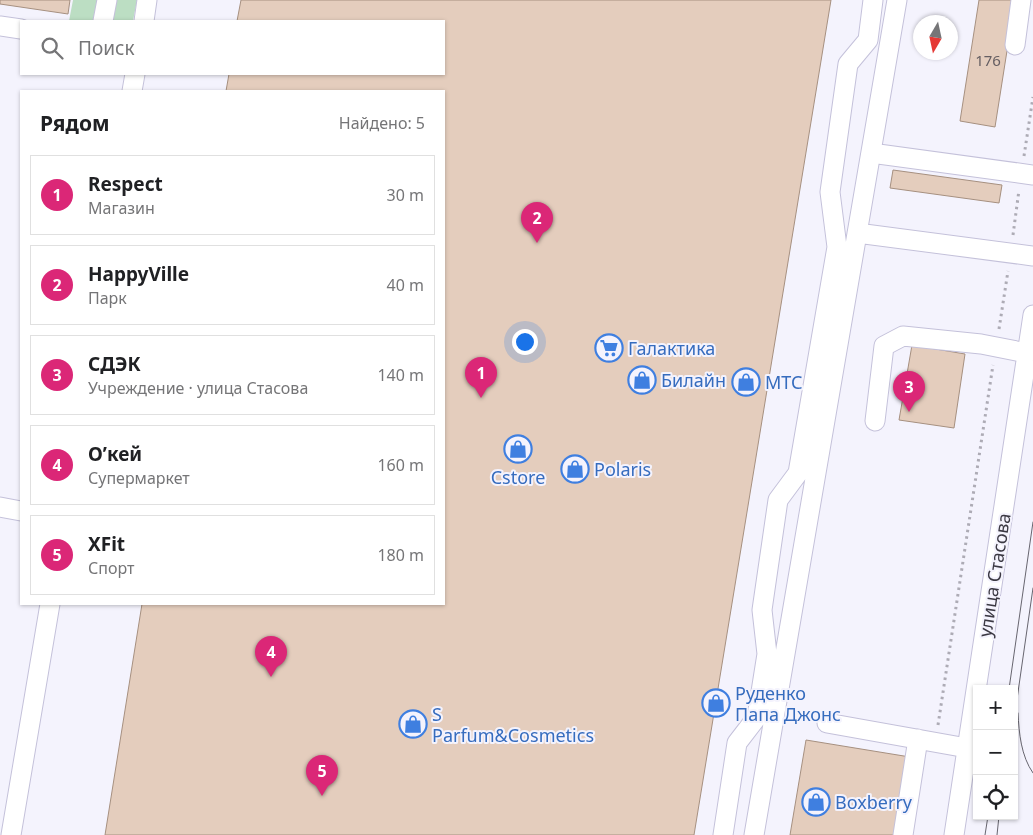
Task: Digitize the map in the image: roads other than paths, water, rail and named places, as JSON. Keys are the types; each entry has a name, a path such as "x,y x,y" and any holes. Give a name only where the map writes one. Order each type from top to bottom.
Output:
{"street":[{"path":"103,20 106,0"},
{"path":"144,20 147,0"},
{"path":"723,835 738,743 757,716 767,654 762,610 778,500 798,473 837,247 830,192 848,64 868,40 873,0"},
{"path":"754,835 897,0"},
{"path":"1014,46 1021,0"},
{"path":"0,26 20,29"},
{"path":"132,90 135,75"},
{"path":"871,153 1027,174"},
{"path":"857,233 1033,256"},
{"name":"улица Стасова","path":"954,835 1033,315"},
{"path":"875,422 884,346 903,336 996,347 1027,353"},
{"path":"0,507 20,511"},
{"path":"11,835 50,605"},
{"path":"827,723 967,748"},
{"path":"903,835 927,741"}],"tram line":[{"path":"1010,685 1033,522"},
{"path":"1018,692 1033,588"},
{"path":"1018,713 1023,752 1033,773"},
{"path":"985,835 987,820"},
{"path":"997,835 999,820"}],"place":[{"name":"HappyVille","path":"537,243"},
{"name":"Галактика","path":"609,348"},
{"name":"Билайн","path":"642,380"},
{"name":"МТС","path":"746,382"},
{"name":"Respect","path":"481,398"},
{"name":"СДЭК","path":"909,412"},
{"name":"Cstore","path":"518,449"},
{"name":"Polaris","path":"575,469"},
{"name":"О’кей","path":"271,677"},
{"name":"Руденко Папа Джонс","path":"716,703"},
{"name":"S Parfum&Cosmetics","path":"413,724"},
{"name":"XFit","path":"322,796"},
{"name":"Boxberry","path":"816,802"}]}
